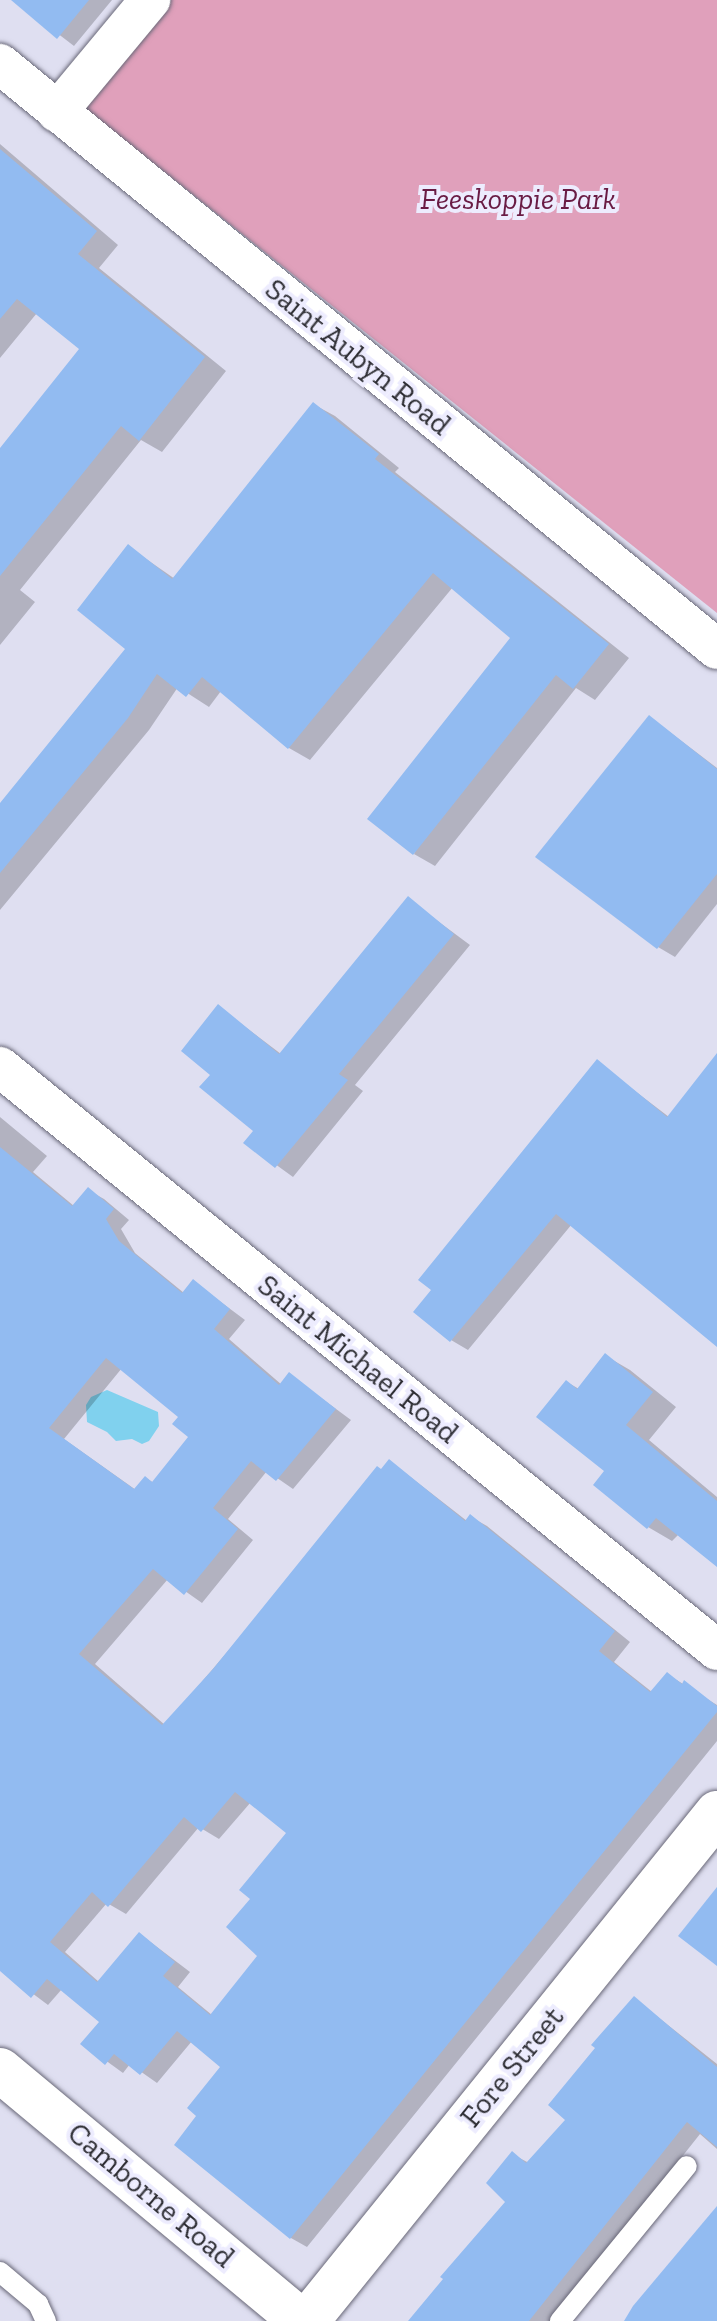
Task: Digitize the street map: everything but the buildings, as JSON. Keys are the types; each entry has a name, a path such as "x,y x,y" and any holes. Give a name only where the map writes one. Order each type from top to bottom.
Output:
{"street":[{"path":"57,112 150,0"},
{"name":"Saint Aubyn Road","path":"0,64 717,649"},
{"name":"Saint Michael Road","path":"0,1067 717,1650"},
{"name":"Fore Street","path":"307,2321 717,1813"},
{"name":"Camborne Road","path":"0,2070 301,2321"}],"lane":[{"path":"560,2321 687,2166"},
{"path":"0,2272 38,2304 46,2321"}],"green space":[{"name":"Feeskoppie Park","path":"171,0 717,0 717,613 83,107"}],"water":[{"path":"107,1390 158,1412 159,1426 149,1441 142,1444 132,1439 116,1441 107,1432 87,1422 86,1405 91,1397"}]}
